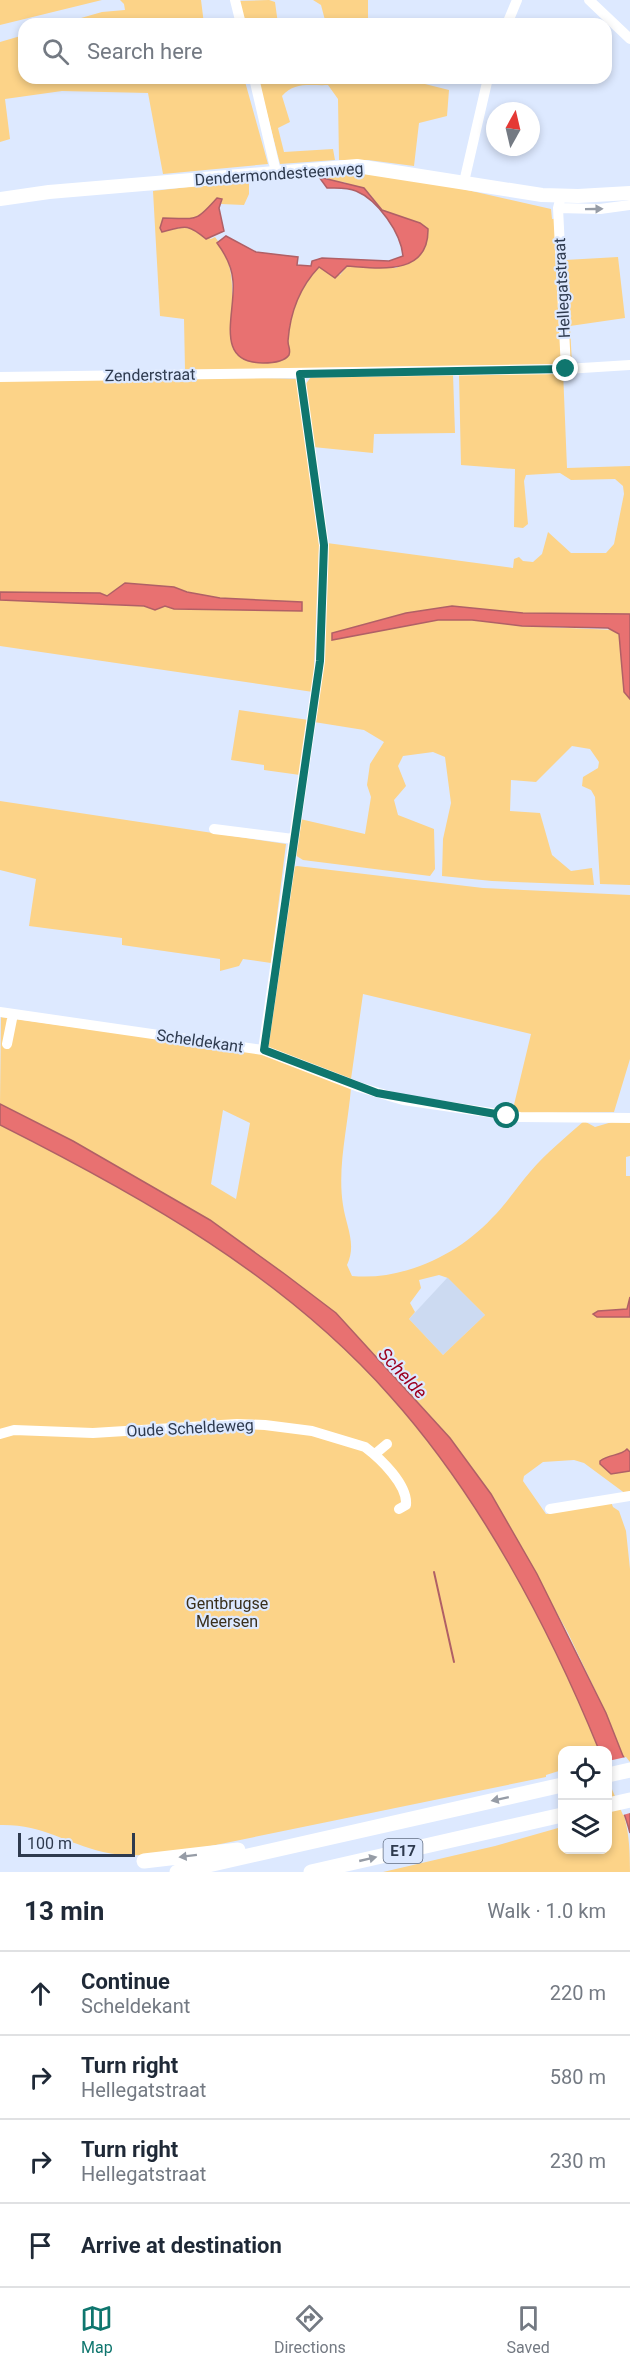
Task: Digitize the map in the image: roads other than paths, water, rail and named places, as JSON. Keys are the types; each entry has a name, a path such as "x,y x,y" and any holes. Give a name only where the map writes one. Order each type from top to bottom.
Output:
{"highway":[{"path":"612,1774 630,1770"},
{"name":"E17","path":"177,1872 557,1786"},
{"path":"612,1804 630,1800"},
{"name":"E17","path":"311,1872 558,1815"},
{"path":"144,1862 232,1850 274,1850"}],"main road":[{"name":"Dendermondesteenweg","path":"0,199 49,192 357,166 464,182 559,202 630,193"}],"street":[{"path":"235,0 240,18"},
{"path":"510,18 517,0"},
{"path":"589,0 608,18"},
{"path":"612,22 630,39"},
{"path":"255,84 276,172"},
{"path":"464,182 487,84"},
{"name":"Dendermondesteenweg","path":"559,202 600,209 630,205"},
{"name":"Hellegatstraat","path":"559,202 566,369"},
{"path":"264,1050 320,661 324,545 300,374 566,369 630,365"},
{"name":"Zenderstraat","path":"0,377 300,374"},
{"path":"214,829 293,839"},
{"name":"Scheldekant","path":"0,1012 264,1050 359,1087 403,1100 520,1117 630,1118"},
{"path":"7,1044 13,1014"},
{"name":"Oude Scheldeweg","path":"0,1434 14,1430 93,1433 237,1424 312,1431 365,1447 375,1454 405,1491 406,1505 399,1509"},
{"path":"375,1454 387,1444"},
{"path":"550,1509 630,1496"}],"waterway":[{"path":"434,1572 454,1662"}],"water label":[{"name":"Schelde","path":"403,1373"}],"park label":[{"name":"Gentbrugse Meersen","path":"227,1612"}]}
